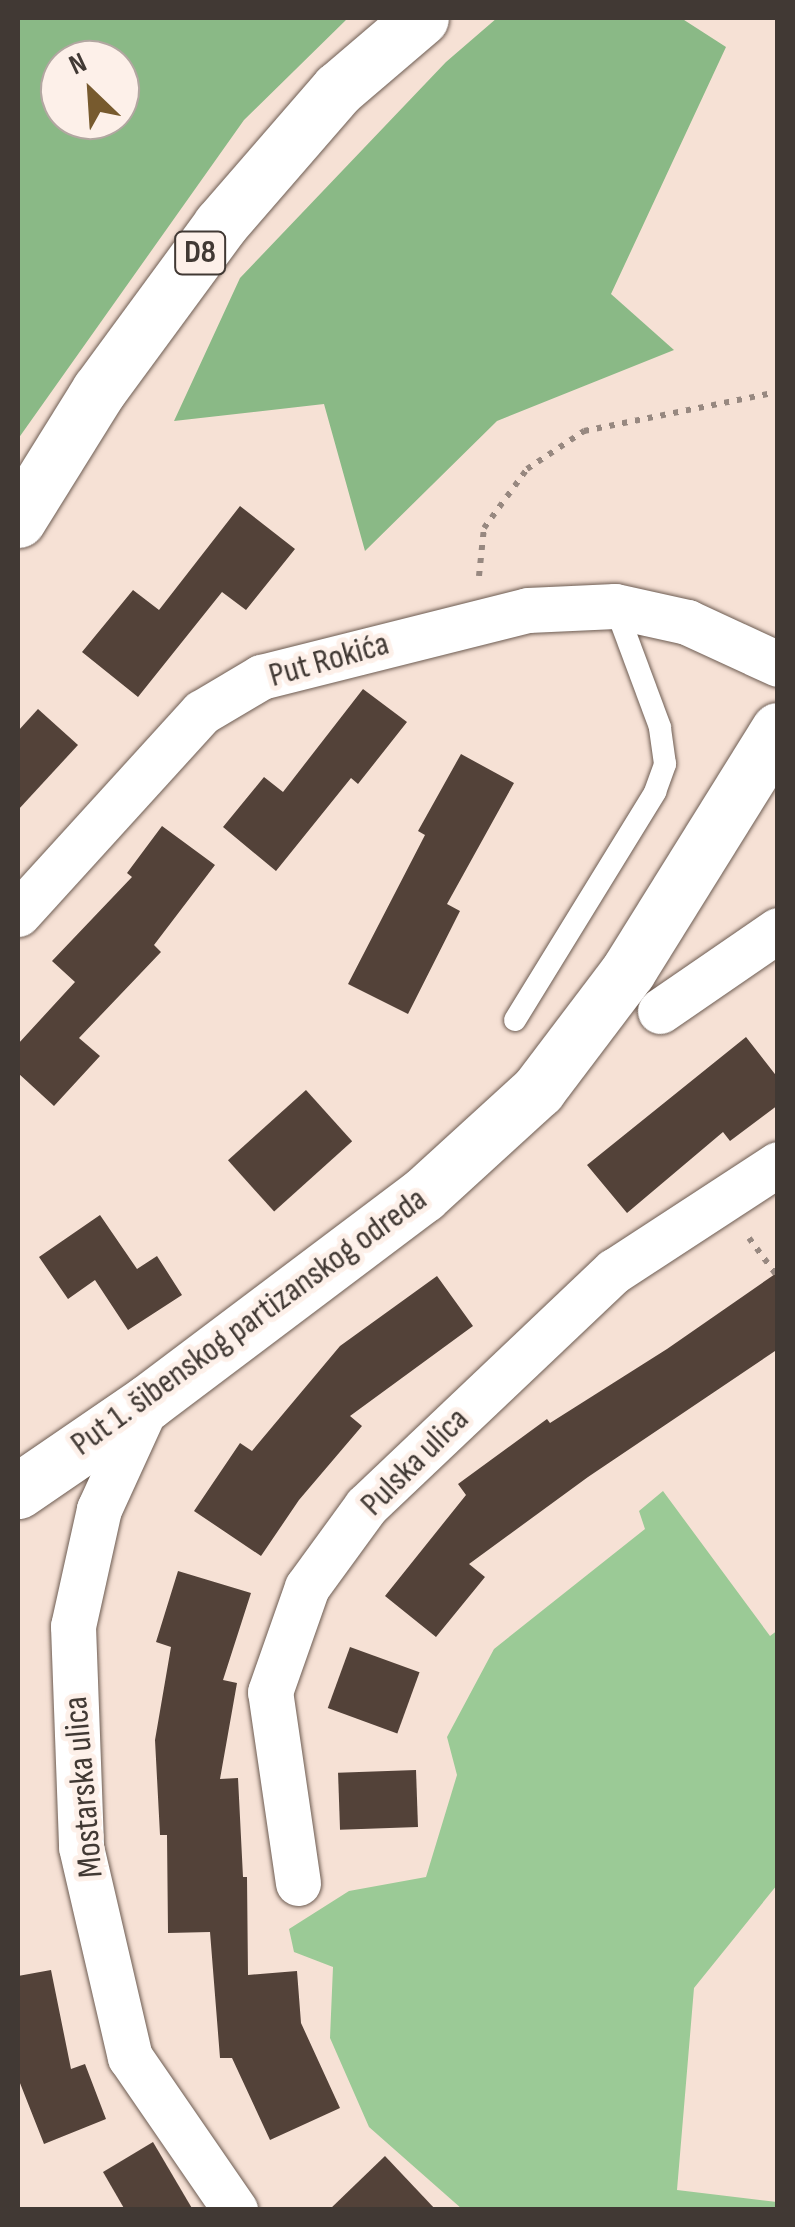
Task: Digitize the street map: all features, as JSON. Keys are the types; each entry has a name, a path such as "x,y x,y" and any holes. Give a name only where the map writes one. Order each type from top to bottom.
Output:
{"street":[{"name":"D8","path":"18,520 100,390 220,225 338,90 422,18"},
{"name":"Put Rokića","path":"18,914 202,712 261,677 528,610 615,606 687,622 778,664"},
{"name":"Put 1. šibenskog partizanskog odreda","path":"18,1491 148,1402 478,1149 538,1090 628,972 778,730"},
{"path":"660,1011 778,930"},
{"name":"Pulska ulica","path":"298,1883 270,1692 307,1586 366,1506 614,1271 778,1164"},
{"name":"Mostarska ulica","path":"148,1402 99,1509 73,1626 81,1846 130,2056 234,2210"}],"lane":[{"path":"515,1020 656,792 665,764 660,727 615,606"}],"path":[{"path":"474,622 484,528 527,469 584,432 778,392"}],"green space":[{"path":"18,18 348,18 244,120 18,439"},
{"path":"497,18 681,18 726,47 611,294 674,350 497,421 365,551 324,404 174,421 240,278 446,62"},
{"path":"663,1491 770,1636 778,1630 777,1885 694,1988 677,2190 777,2202 777,2209 462,2209 369,2127 330,2038 333,1967 294,1952 289,1929 349,1891 426,1877 457,1775 447,1737 494,1649 645,1529 639,1511"}],"building":[{"path":"240,506 295,549 246,610 222,592 138,697 82,652 133,590 159,610"},
{"path":"363,689 407,722 358,784 351,778 276,871 223,827 264,777 283,792"},
{"path":"38,709 78,745 18,810 18,731"},
{"path":"461,754 514,783 447,904 460,911 408,1014 348,984 425,835 418,831"},
{"path":"162,826 215,865 154,945 161,952 79,1038 100,1056 54,1106 18,1073 18,1044 75,982 52,961 132,877 127,873"},
{"path":"746,1037 778,1078 778,1105 730,1141 723,1132 627,1213 587,1165"},
{"path":"306,1090 352,1141 274,1212 228,1160"},
{"path":"100,1215 137,1269 157,1256 182,1295 128,1330 95,1280 68,1299 39,1257"},
{"path":"778,1272 778,1349 588,1477 469,1564 485,1577 436,1637 385,1596 466,1495 458,1484 547,1419 550,1423 667,1349"},
{"path":"437,1276 473,1326 350,1416 362,1426 299,1500 261,1556 194,1511 240,1443 252,1451 340,1346"},
{"path":"178,1571 251,1593 223,1680 237,1683 220,1779 238,1778 243,1877 247,1877 248,1975 297,1971 301,2023 340,2108 270,2140 232,2058 220,2058 210,1932 168,1933 167,1835 160,1835 155,1740 171,1647 156,1642"},
{"path":"350,1647 420,1672 397,1733 328,1708"},
{"path":"416,1770 418,1827 340,1830 338,1773"},
{"path":"51,1970 71,2069 85,2064 106,2119 44,2144 18,2078 18,1976"},
{"path":"153,2142 193,2210 125,2210 103,2172"},
{"path":"385,2156 436,2210 329,2210"}]}
